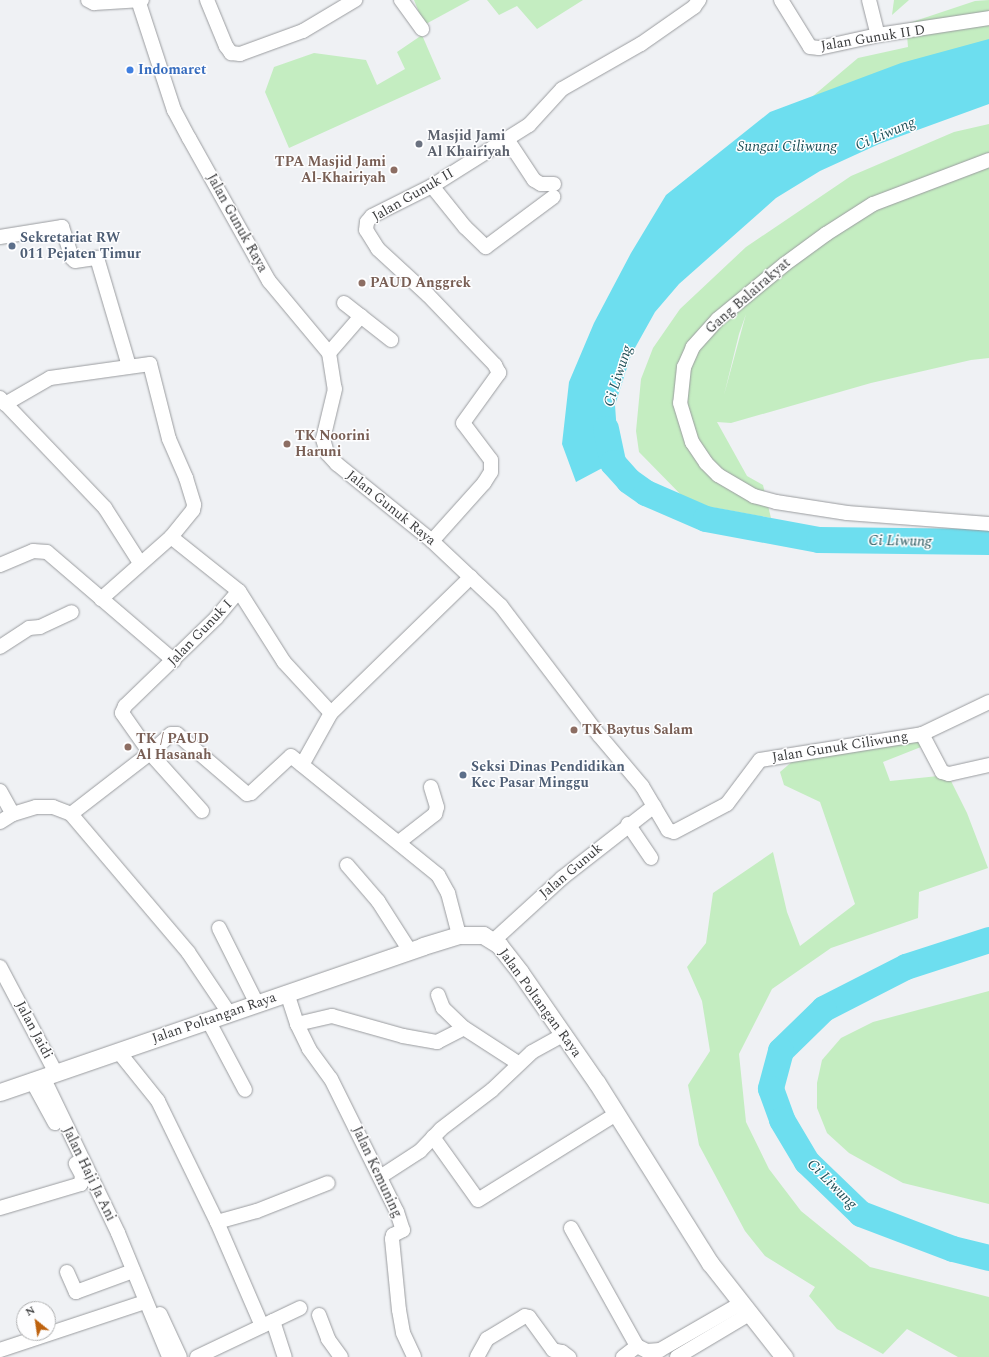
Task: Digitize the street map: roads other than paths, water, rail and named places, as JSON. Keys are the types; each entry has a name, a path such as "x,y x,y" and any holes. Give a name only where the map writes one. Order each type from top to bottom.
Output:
{"street":[{"name":"Jalan Gunuk Raya","path":"88,0 94,3 140,0 174,110 269,282 329,353 335,389 323,439 327,453 336,464 432,541 501,606 524,633 599,735 642,786 654,806"},
{"path":"207,0 226,46 231,53 240,54 303,31 355,0"},
{"path":"401,0 422,29"},
{"name":"Jalan Gunuk II","path":"432,541 484,483 491,472 491,460 463,423 499,373 495,365 428,295 378,249 368,235 366,226 372,216 432,186 535,120 562,89 641,44 694,7 699,0"},
{"name":"Jalan Gunuk II D","path":"781,0 810,47 819,48 878,35 989,18"},
{"path":"869,0 878,35"},
{"path":"432,186 465,227 486,247 553,191 534,180 507,139"},
{"name":"Gang Balairakyat","path":"989,160 873,204 826,234 785,264 718,319 694,347 684,366 680,403 692,442 706,463 718,475 754,496 776,502 846,512 989,524"},
{"path":"0,238 62,227 72,258 75,261 94,256 99,260 130,366"},
{"path":"344,303 392,340"},
{"path":"329,353 361,316"},
{"path":"101,599 171,537 193,510 191,494 168,433 152,368 147,363 50,378 2,401 105,508 140,563"},
{"path":"171,537 239,591"},
{"path":"0,565 33,552 47,552 174,660"},
{"path":"302,765 331,713 471,577"},
{"name":"Jalan Gunuk I","path":"150,753 122,713 126,706 174,660 239,591 284,662 331,713"},
{"path":"0,647 29,628 40,627 72,612"},
{"name":"Jalan Gunuk Ciliwung","path":"654,806 668,830 674,832 727,804 760,760 922,734 989,702"},
{"path":"71,814 150,753 167,736 177,734 247,794 252,793 290,756 399,842 438,875 444,883 460,935"},
{"path":"922,734 942,772 949,774 989,765"},
{"path":"150,753 202,811"},
{"path":"399,842 435,814 437,807 431,787"},
{"path":"0,791 13,814"},
{"path":"0,822 13,814 44,806 71,814 188,952 229,1013"},
{"name":"Jalan Gunuk","path":"492,941 562,878 628,824 654,806"},
{"path":"628,824 651,858"},
{"path":"347,865 378,901 410,951"},
{"path":"219,928 257,1004"},
{"name":"Jalan Poltangan Raya","path":"0,1092 410,951 460,935 483,935 509,956 564,1034 710,1262 744,1309 784,1357"},
{"name":"Jalan Jaidi","path":"0,967 44,1077"},
{"name":"Jalan Kemuning","path":"287,993 296,1024 309,1049 331,1079 397,1212 402,1228 392,1240 403,1334 414,1357"},
{"path":"438,994 443,1008 464,1028 518,1063"},
{"path":"296,1024 332,1016 403,1036 438,1042 464,1028"},
{"path":"208,1020 245,1090"},
{"path":"380,1176 406,1162 433,1137 492,1090 518,1063 564,1034"},
{"path":"118,1051 158,1101 267,1324 285,1357"},
{"path":"0,1208 81,1184 83,1180 44,1077"},
{"name":"Jalan Haji Ja Ani","path":"44,1077 118,1233 133,1271 151,1304 169,1357"},
{"path":"433,1137 462,1180 478,1200 616,1114"},
{"path":"217,1222 257,1211 328,1183"},
{"path":"571,1228 637,1346 647,1350 660,1350 744,1309"},
{"path":"67,1272 76,1292 133,1271"},
{"path":"0,1350 151,1304 180,1357"},
{"path":"197,1357 300,1308"},
{"path":"677,1357 744,1309"},
{"path":"319,1315 328,1339 341,1357"},
{"path":"479,1356 487,1339 525,1316 529,1317 553,1350 562,1352 569,1357"},
{"path":"623,1357 637,1346"}],"water":[{"name":"Sungai Ciliwung","path":"989,39 989,104 879,144 820,171 776,198 679,284 655,312 631,355 615,405 617,433 623,457 576,482 562,444 569,382 594,323 631,253 666,195 770,112 901,63"}],"waterway":[{"name":"Ci Liwung","path":"606,429 613,463 629,481 646,493 706,519 819,540 989,542"},
{"name":"Ci Liwung","path":"989,940 906,967 824,1009 781,1051 771,1089 782,1120 807,1162 861,1214 953,1249 989,1258"}],"place":[{"name":"Indomaret","path":"130,70"},
{"name":"Masjid Jami Al Khairiyah","path":"419,144"},
{"name":"TPA Masjid Jami Al-Khairiyah","path":"394,170"},
{"name":"Sekretariat RW 011 Pejaten Timur","path":"12,246"},
{"name":"PAUD Anggrek","path":"362,283"},
{"name":"TK Noorini Haruni","path":"287,444"},
{"name":"TK Baytus Salam","path":"574,730"},
{"name":"TK / PAUD Al Hasanah","path":"128,747"},
{"name":"Seksi Dinas Pendidikan Kec Pasar Minggu","path":"463,775"}]}
